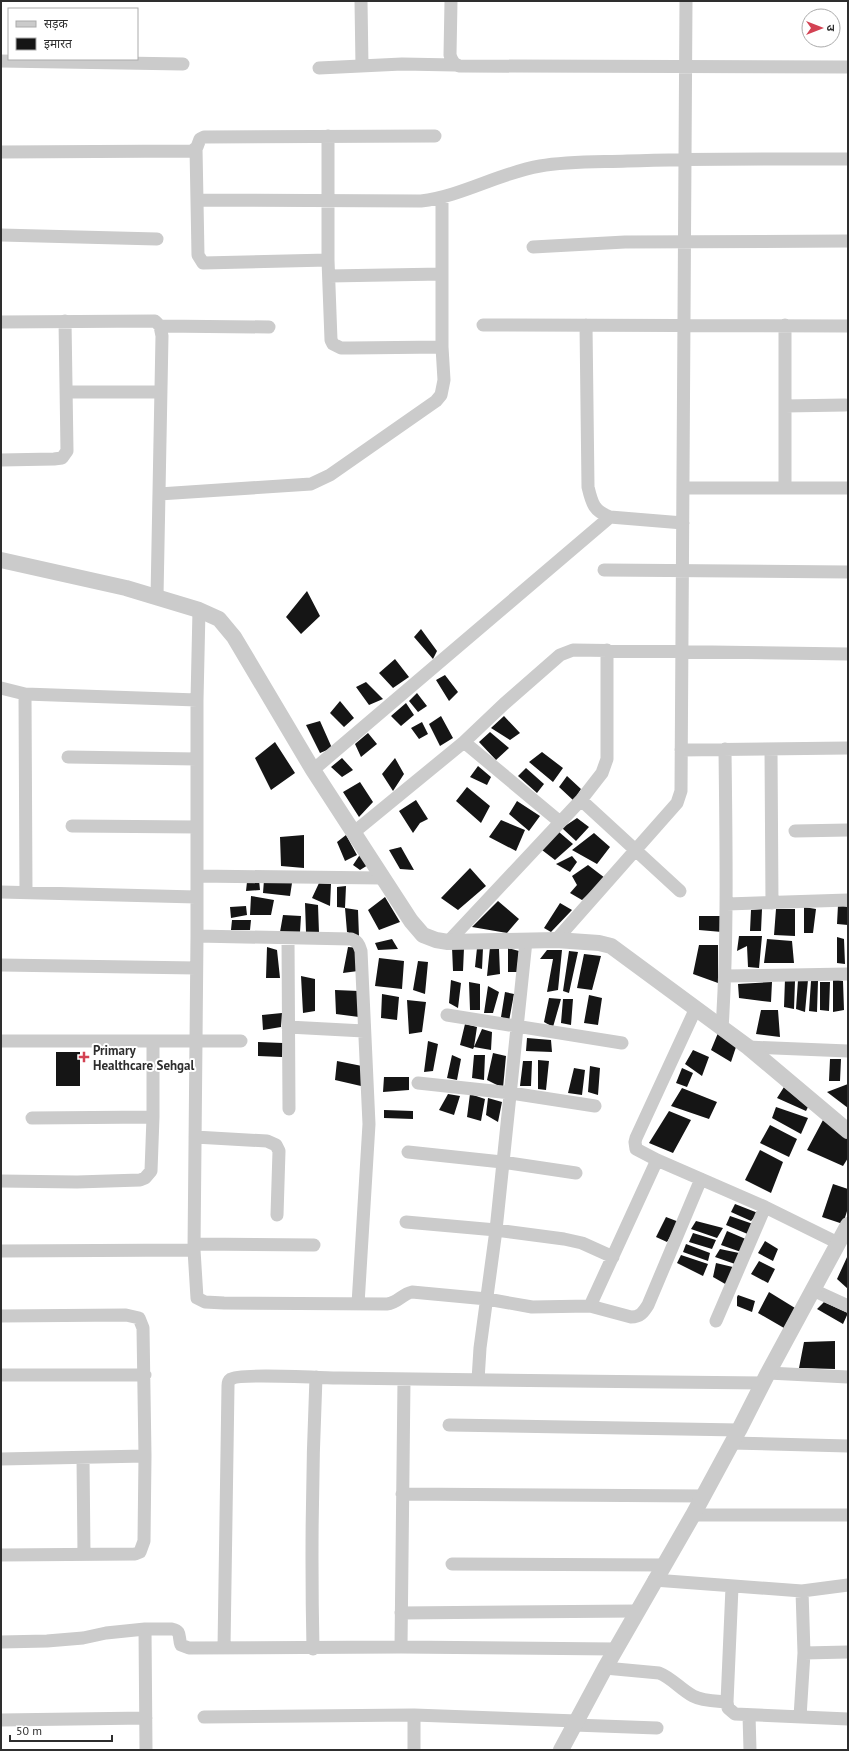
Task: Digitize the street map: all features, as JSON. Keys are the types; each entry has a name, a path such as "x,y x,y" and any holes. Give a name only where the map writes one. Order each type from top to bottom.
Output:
{"street":[{"path":"361,1 362,66"},
{"path":"451,1 450,51 451,58 456,65"},
{"path":"556,940 679,800 681,791 686,1"},
{"path":"1,61 183,64"},
{"path":"319,68 402,64 686,68 848,67"},
{"path":"328,136 328,260 331,340 336,347 351,348 442,347"},
{"path":"328,260 203,262 198,254 196,148 200,139 204,137 435,136"},
{"path":"1,152 192,151 196,148"},
{"path":"197,200 407,202 442,198 515,172 540,166 568,163 686,158 848,160"},
{"path":"159,494 311,484 324,478 436,401 441,395 443,387 442,198"},
{"path":"1,235 157,239"},
{"path":"533,247 597,243 848,241"},
{"path":"329,276 442,274"},
{"path":"1,460 54,459 62,458 65,455 67,446 65,321"},
{"path":"1,322 155,321 160,326 162,336 157,598"},
{"path":"483,324 848,326"},
{"path":"586,325 588,487 591,501 600,513 610,517 683,523"},
{"path":"784,325 784,487"},
{"path":"160,326 269,328"},
{"path":"66,392 161,392"},
{"path":"784,406 845,405"},
{"path":"684,488 848,488"},
{"path":"313,770 610,517"},
{"path":"1,560 126,588 210,614 225,626 353,833 418,930 424,935 448,942 556,940 599,942 611,946 748,1047 848,1131"},
{"path":"604,570 848,572"},
{"path":"199,610 196,700 197,936 194,1247 197,1298 205,1302 392,1304 398,1301 404,1294 412,1292 488,1299 532,1307 590,1306 631,1317 641,1315 648,1305 701,1179"},
{"path":"353,833 464,742 504,704 564,652 573,650 607,650 848,654"},
{"path":"448,942 581,800 602,773 607,759 607,650"},
{"path":"1,688 25,694 196,700"},
{"path":"25,694 26,892"},
{"path":"464,742 560,822"},
{"path":"681,750 848,748"},
{"path":"722,1029 726,976 727,904 725,749"},
{"path":"771,749 772,903"},
{"path":"68,757 197,759"},
{"path":"581,800 680,891"},
{"path":"72,826 197,827"},
{"path":"794,831 848,830"},
{"path":"197,876 382,878"},
{"path":"1,892 196,897"},
{"path":"727,904 848,900"},
{"path":"197,936 351,939 360,945 368,1124 358,1304"},
{"path":"288,938 289,1109"},
{"path":"478,1380 480,1348 488,1299 502,1162 511,1093 526,941"},
{"path":"1,965 196,968"},
{"path":"726,976 848,974"},
{"path":"696,1008 635,1142 636,1148 656,1160 765,1207 838,1243"},
{"path":"447,1015 622,1043"},
{"path":"288,1027 364,1031"},
{"path":"1,1041 241,1041"},
{"path":"1,1181 77,1182 140,1180 145,1178 151,1171 153,1041"},
{"path":"748,1047 848,1051"},
{"path":"418,1083 511,1093 595,1106"},
{"path":"32,1118 153,1117"},
{"path":"195,1137 267,1141 276,1145 279,1151 277,1215"},
{"path":"408,1152 502,1162 576,1173"},
{"path":"590,1306 656,1160"},
{"path":"716,1321 765,1207"},
{"path":"406,1222 496,1230 564,1239 582,1243 612,1256"},
{"path":"561,1750 654,1580 693,1515 848,1225"},
{"path":"1,1251 314,1245"},
{"path":"813,1290 848,1306"},
{"path":"1,1316 126,1315 139,1318 143,1328 145,1456 144,1541 140,1552 136,1554 84,1553 1,1555"},
{"path":"1,1375 144,1375"},
{"path":"224,1648 228,1382 231,1379 240,1376 404,1380 848,1377"},
{"path":"313,1649 311,1492 316,1377"},
{"path":"401,1647 404,1380"},
{"path":"449,1425 735,1437 848,1446"},
{"path":"1,1459 145,1456"},
{"path":"83,1458 84,1553"},
{"path":"402,1494 703,1496"},
{"path":"693,1515 848,1515"},
{"path":"452,1564 664,1565"},
{"path":"654,1580 802,1591 848,1585"},
{"path":"732,1587 728,1708 735,1714 848,1719"},
{"path":"800,1717 804,1654 802,1591"},
{"path":"401,1613 637,1611"},
{"path":"144,1629 146,1750"},
{"path":"1,1642 70,1639 144,1629 176,1630 180,1633 181,1645 189,1648 313,1649 401,1647 616,1649"},
{"path":"804,1654 848,1652"},
{"path":"605,1668 659,1673 667,1676 693,1696 702,1699 727,1702"},
{"path":"414,1715 414,1750"},
{"path":"204,1717 414,1715 657,1728"},
{"path":"749,1715 750,1750"},
{"path":"1,1720 146,1718"}],"building":[{"path":"307,591 320,616 301,634 286,617"},
{"path":"421,629 437,651 433,659 414,637"},
{"path":"395,659 409,677 393,688 379,673"},
{"path":"445,675 458,692 449,701 436,680"},
{"path":"366,682 383,699 369,705 356,687"},
{"path":"417,693 427,706 418,712 409,701"},
{"path":"340,701 354,718 344,727 330,713"},
{"path":"406,703 414,715 401,726 391,716"},
{"path":"441,716 453,738 440,746 429,724"},
{"path":"504,716 520,733 510,740 491,728"},
{"path":"320,721 332,748 320,753 306,725"},
{"path":"422,722 428,734 419,739 411,728"},
{"path":"490,732 509,748 496,760 479,742"},
{"path":"368,733 377,744 361,757 355,744"},
{"path":"275,742 295,773 271,790 255,758"},
{"path":"542,752 563,768 553,782 529,762"},
{"path":"342,758 353,770 342,777 331,767"},
{"path":"395,758 404,774 393,791 382,774"},
{"path":"478,766 491,777 487,785 470,777"},
{"path":"526,768 544,784 537,793 518,776"},
{"path":"567,776 581,789 574,801 559,787"},
{"path":"360,782 373,802 359,817 343,792"},
{"path":"467,787 490,806 481,823 456,801"},
{"path":"416,800 428,819 420,823 413,833 399,811"},
{"path":"517,801 540,816 529,831 509,814"},
{"path":"577,818 589,827 576,841 562,828"},
{"path":"501,820 525,830 516,851 489,837"},
{"path":"559,832 573,844 555,860 542,850"},
{"path":"594,833 610,847 597,864 572,850"},
{"path":"304,835 304,868 281,866 280,837"},
{"path":"346,835 357,855 345,861 337,842"},
{"path":"401,847 414,870 400,869 389,850"},
{"path":"361,853 368,865 360,870 353,865"},
{"path":"572,856 577,862 570,872 556,864"},
{"path":"588,865 605,878 582,900 570,893 577,885 572,876"},
{"path":"470,868 486,886 458,910 441,898"},
{"path":"259,880 260,890 246,891 247,882"},
{"path":"264,880 292,883 290,896 263,893"},
{"path":"319,883 331,884 330,906 312,898"},
{"path":"346,886 345,908 337,907 337,887"},
{"path":"251,896 274,900 271,915 250,915"},
{"path":"385,897 400,922 379,930 368,910"},
{"path":"498,901 519,919 507,933 472,927"},
{"path":"305,903 318,905 319,933 306,932"},
{"path":"560,903 572,910 551,932 544,928"},
{"path":"838,905 848,907 848,925 837,924"},
{"path":"246,906 247,915 231,918 230,907"},
{"path":"804,907 816,909 813,933 804,933"},
{"path":"345,908 358,910 359,937 347,932"},
{"path":"762,909 761,931 750,931 751,910"},
{"path":"776,909 795,909 795,936 774,935"},
{"path":"283,915 301,916 300,932 280,932"},
{"path":"699,916 722,916 722,932 699,930"},
{"path":"232,920 251,920 250,930 231,930"},
{"path":"739,936 762,936 759,968 748,967 747,946 737,951"},
{"path":"837,937 844,939 845,964 837,963"},
{"path":"392,939 398,949 378,950 375,943"},
{"path":"767,939 792,941 794,963 764,963"},
{"path":"699,945 718,945 718,983 693,974"},
{"path":"267,947 277,950 280,978 266,978"},
{"path":"348,947 360,948 358,971 343,973"},
{"path":"452,947 464,948 463,971 453,971"},
{"path":"490,947 499,949 500,974 487,976"},
{"path":"477,948 483,948 482,969 475,967"},
{"path":"508,948 519,951 517,972 508,972"},
{"path":"547,950 562,950 558,990 547,992 553,959 540,959"},
{"path":"569,951 578,952 569,993 563,991"},
{"path":"584,954 601,956 592,990 577,988"},
{"path":"379,958 404,961 402,989 375,986"},
{"path":"418,961 428,962 425,994 413,990"},
{"path":"301,976 315,979 315,1011 303,1013"},
{"path":"785,979 795,981 794,1009 784,1007"},
{"path":"833,979 843,981 844,1010 833,1012"},
{"path":"451,980 461,983 458,1008 449,1003"},
{"path":"798,980 808,980 805,1012 796,1009"},
{"path":"811,981 818,981 817,1012 809,1011"},
{"path":"469,982 480,984 480,1010 470,1010"},
{"path":"772,982 771,1002 739,998 738,984"},
{"path":"820,982 830,982 829,1011 820,1010"},
{"path":"488,986 499,992 493,1013 484,1013"},
{"path":"335,990 359,991 359,1017 336,1014"},
{"path":"505,992 514,994 509,1021 501,1017"},
{"path":"382,994 399,997 397,1020 381,1018"},
{"path":"589,995 602,998 598,1025 584,1023"},
{"path":"549,998 561,999 553,1027 544,1022"},
{"path":"563,999 573,999 571,1025 561,1023"},
{"path":"407,1000 426,1002 422,1032 409,1034"},
{"path":"761,1010 778,1010 780,1037 756,1034"},
{"path":"282,1013 281,1027 263,1030 262,1015"},
{"path":"465,1024 477,1027 473,1049 460,1045"},
{"path":"482,1029 492,1032 491,1050 474,1047"},
{"path":"718,1033 737,1044 731,1062 711,1050"},
{"path":"527,1038 551,1040 552,1052 526,1051"},
{"path":"428,1041 438,1044 433,1071 424,1072"},
{"path":"258,1042 283,1043 282,1057 258,1056"},
{"path":"693,1050 709,1057 702,1076 685,1064"},
{"path":"56,1052 80,1052 80,1086 56,1086"},
{"path":"493,1053 506,1056 503,1088 487,1080"},
{"path":"452,1055 461,1059 457,1080 447,1078"},
{"path":"474,1055 485,1055 484,1080 472,1078"},
{"path":"830,1059 841,1059 840,1081 829,1081"},
{"path":"538,1060 549,1061 546,1090 538,1089"},
{"path":"337,1061 362,1066 361,1086 335,1080"},
{"path":"523,1061 532,1061 531,1086 520,1086"},
{"path":"590,1066 600,1068 598,1095 588,1092"},
{"path":"574,1068 585,1070 582,1095 568,1093"},
{"path":"682,1068 693,1073 687,1087 676,1083"},
{"path":"384,1077 409,1077 409,1090 383,1092"},
{"path":"848,1084 848,1108 827,1092"},
{"path":"784,1087 808,1107 806,1111 777,1098"},
{"path":"682,1088 717,1102 709,1119 671,1106"},
{"path":"448,1094 460,1096 454,1115 439,1110"},
{"path":"470,1094 485,1099 481,1121 467,1117"},
{"path":"488,1098 502,1102 498,1122 486,1115"},
{"path":"776,1107 808,1118 801,1134 772,1118"},
{"path":"384,1110 413,1111 413,1119 384,1118"},
{"path":"669,1111 691,1120 673,1153 649,1143"},
{"path":"823,1120 848,1139 848,1158 843,1166 807,1150"},
{"path":"770,1125 797,1139 789,1157 760,1143"},
{"path":"760,1150 783,1162 771,1193 745,1180"},
{"path":"833,1184 848,1189 848,1208 843,1224 822,1217"},
{"path":"735,1204 758,1213 751,1221 731,1212"},
{"path":"730,1216 753,1224 750,1235 726,1225"},
{"path":"666,1217 679,1222 667,1242 656,1237"},
{"path":"696,1221 723,1228 717,1238 691,1229"},
{"path":"727,1231 748,1240 741,1252 721,1245"},
{"path":"693,1233 716,1240 712,1249 689,1242"},
{"path":"765,1241 778,1249 773,1261 758,1253"},
{"path":"686,1244 710,1253 708,1261 683,1252"},
{"path":"720,1249 739,1253 735,1264 715,1257"},
{"path":"681,1255 708,1264 703,1276 677,1263"},
{"path":"848,1255 848,1289 837,1279"},
{"path":"759,1261 775,1269 768,1283 751,1274"},
{"path":"716,1263 737,1268 727,1285 713,1277"},
{"path":"769,1292 795,1308 784,1328 758,1313"},
{"path":"738,1295 755,1301 752,1312 737,1306"},
{"path":"824,1302 848,1313 843,1324 817,1309"},
{"path":"835,1341 835,1369 799,1368 804,1342"}],"place":[{"name":"Primary Healthcare Sehgal","path":"84,1057"}]}
